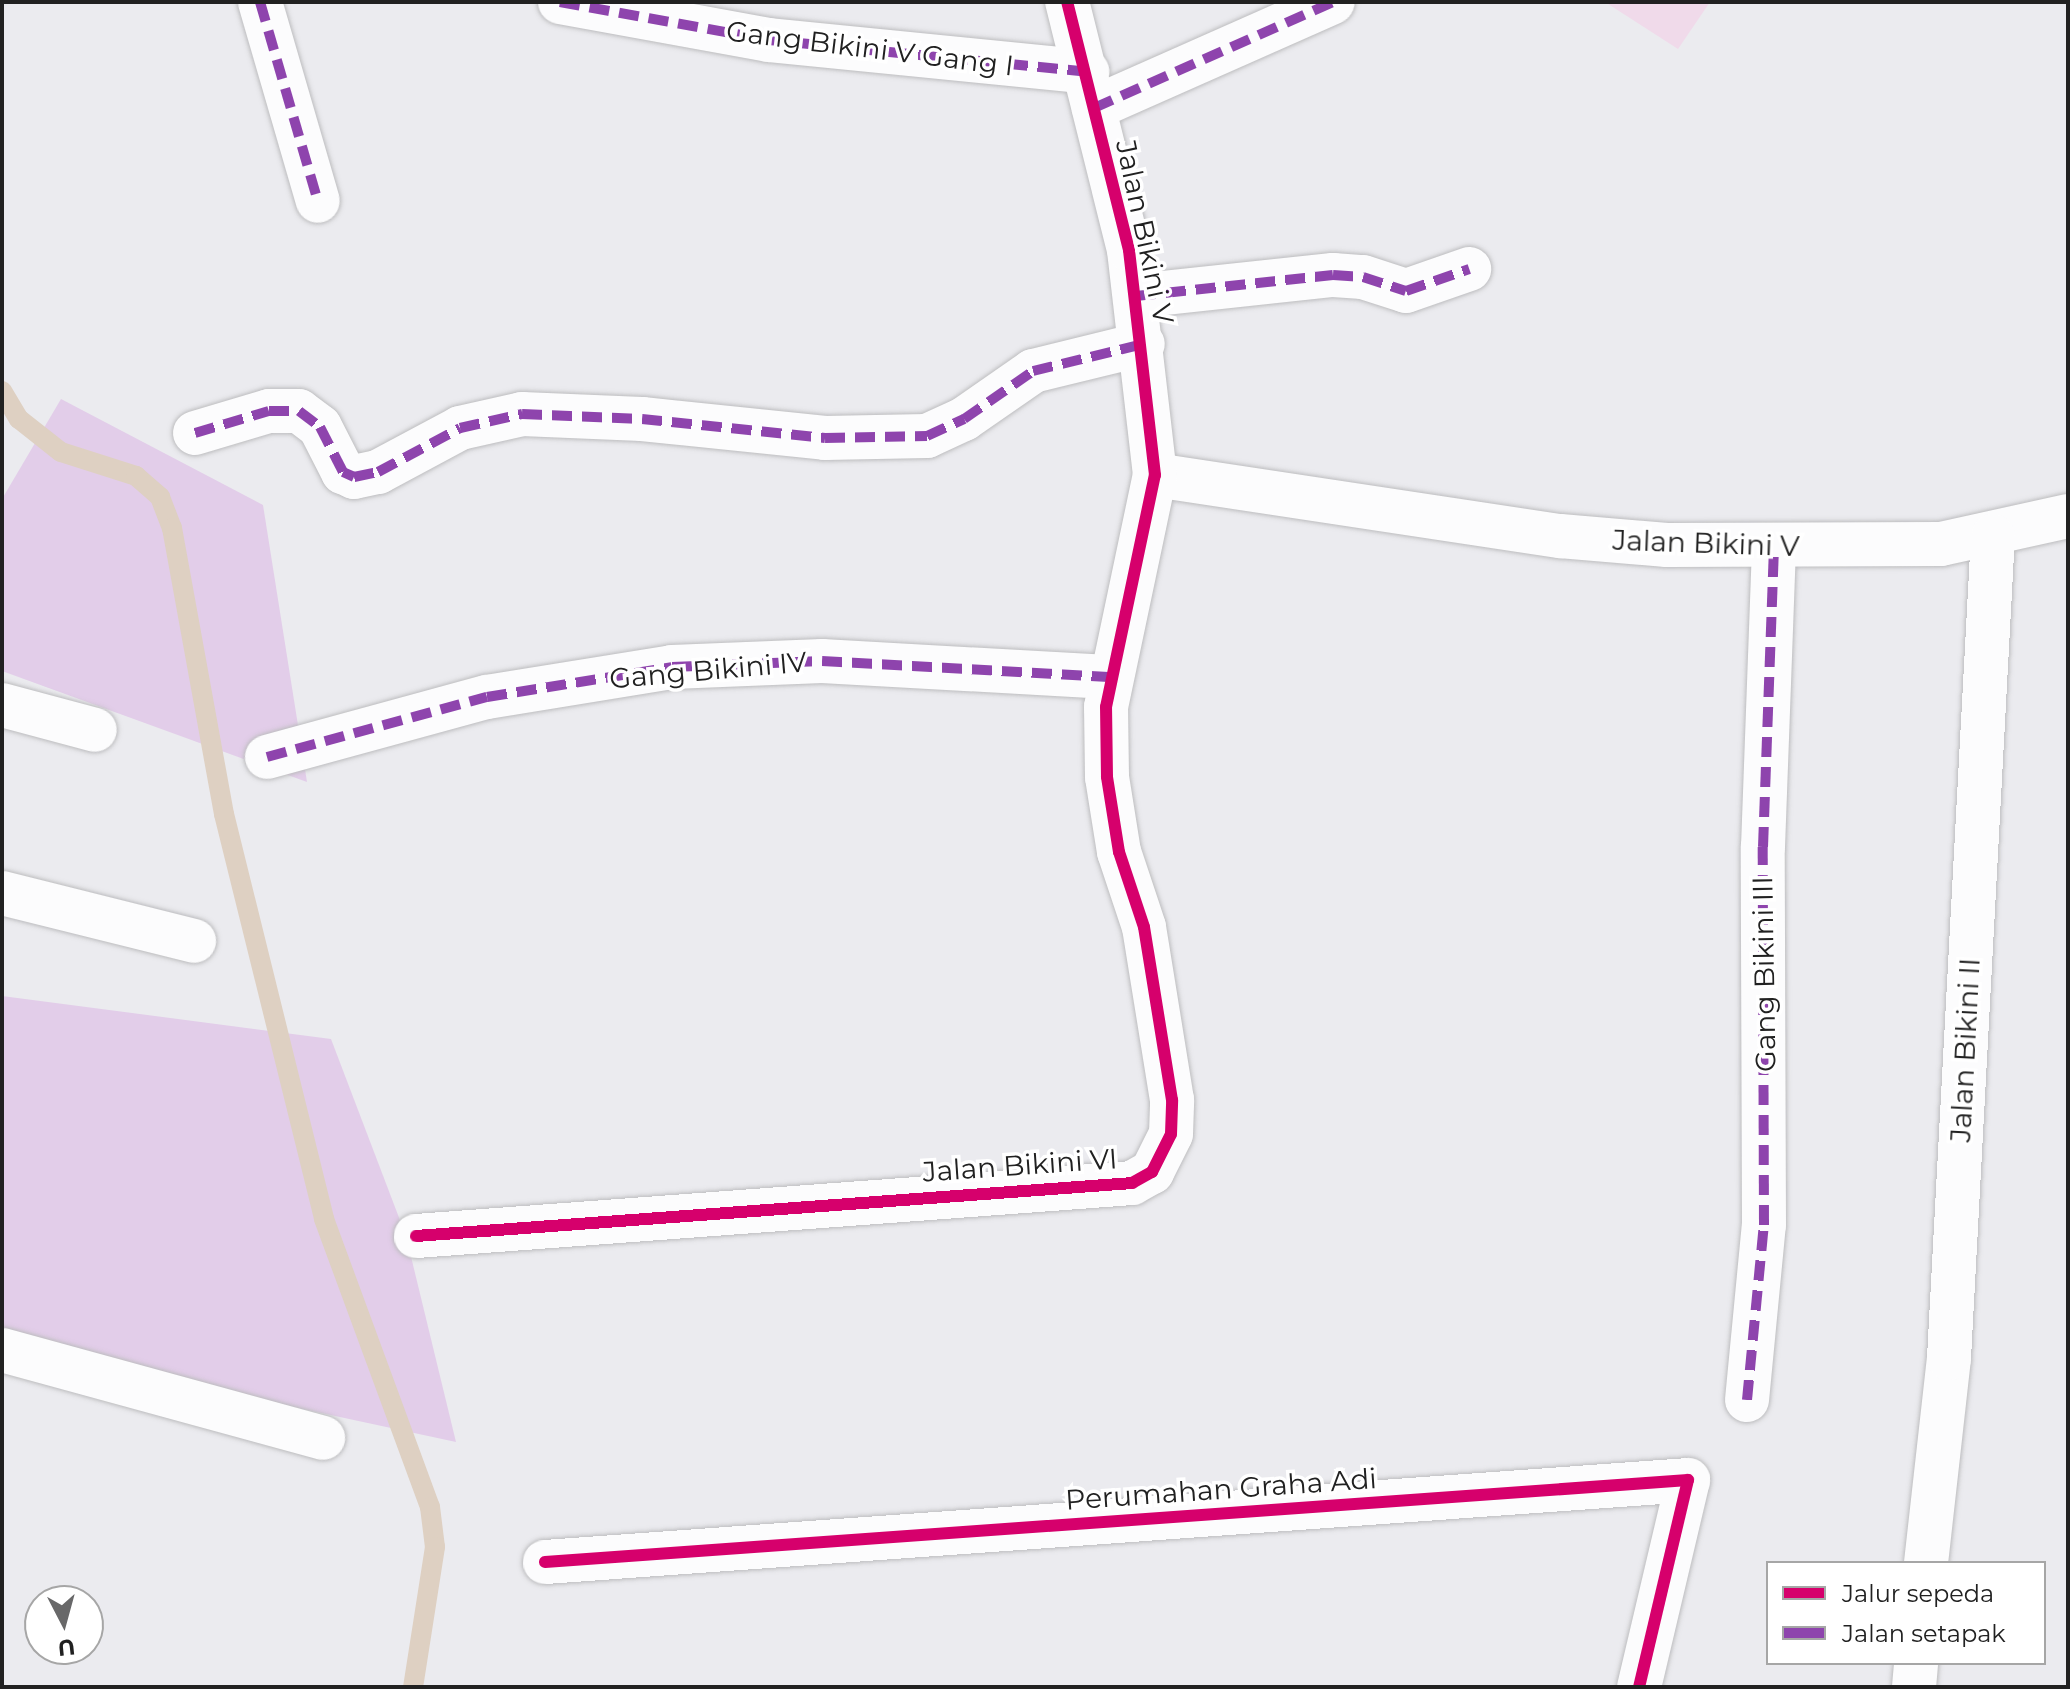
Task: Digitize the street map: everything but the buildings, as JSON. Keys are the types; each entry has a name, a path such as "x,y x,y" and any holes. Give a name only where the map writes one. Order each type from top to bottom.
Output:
{"street":[{"path":"260,2 318,201"},
{"name":"Gang Bikini V Gang I","path":"560,2 769,40 1090,90"},
{"name":"Jalan Bikini V","path":"1067,2 1136,296 1155,475 1560,536 1774,547 1941,544 1993,536 2068,516"},
{"path":"1090,90 1333,2"},
{"path":"1136,296 1333,275 1363,277 1406,291 1469,269"},
{"path":"195,433 269,411 299,411 320,427 343,472 354,477 378,472 460,428 522,414 642,419 825,438 927,436 964,419 1033,371 1143,344"},
{"name":"Jalan Bikini VI","path":"416,1236 1132,1183 1152,1172 1171,1134 1172,1100 1144,927 1119,852 1107,777 1109,677 1135,584 1155,475"},
{"name":"Jalan Bikini II","path":"1926,1561 1949,1358 1993,536"},
{"name":"Gang Bikini III","path":"1747,1400 1764,1225 1763,847 1774,547"},
{"name":"Gang Bikini IV","path":"267,757 487,697 672,667 822,661 1109,677"},
{"path":"2,705 95,730"},
{"path":"2,893 194,941"},
{"path":"2,1350 323,1438"},
{"name":"Perumahan Graha Adi","path":"545,1562 1688,1480 1639,1687"},
{"path":"1914,1687 1916,1665"}],"shaded area":[{"path":"1605,2 1710,2 1678,49"},
{"path":"61,399 263,505 307,782 2,671 2,499"},
{"path":"2,996 331,1039 406,1236 456,1442 2,1344"}],"waterway":[{"path":"2,391 19,419 61,452 136,476 160,497 172,528 224,814 324,1219 430,1507 435,1547 413,1687"}],"marked path":[{"path":"260,2 318,201"},
{"path":"560,2 769,40 1087,72"},
{"path":"1094,108 1333,2"},
{"path":"1136,296 1333,275 1363,277 1406,291 1469,269"},
{"path":"195,433 269,411 299,411 320,427 343,472 354,477 378,472 460,428 522,414 642,419 825,438 927,436 964,419 1033,371 1143,344"},
{"path":"1747,1400 1764,1225 1763,847 1774,547"},
{"path":"267,757 487,697 672,667 822,661 1109,677"}],"cycle path":[{"path":"416,1236 1132,1183 1152,1172 1171,1134 1172,1100 1144,927 1119,852 1107,777 1106,707 1155,475 1129,250 1067,2"},
{"path":"545,1562 1688,1480 1639,1687"}]}
